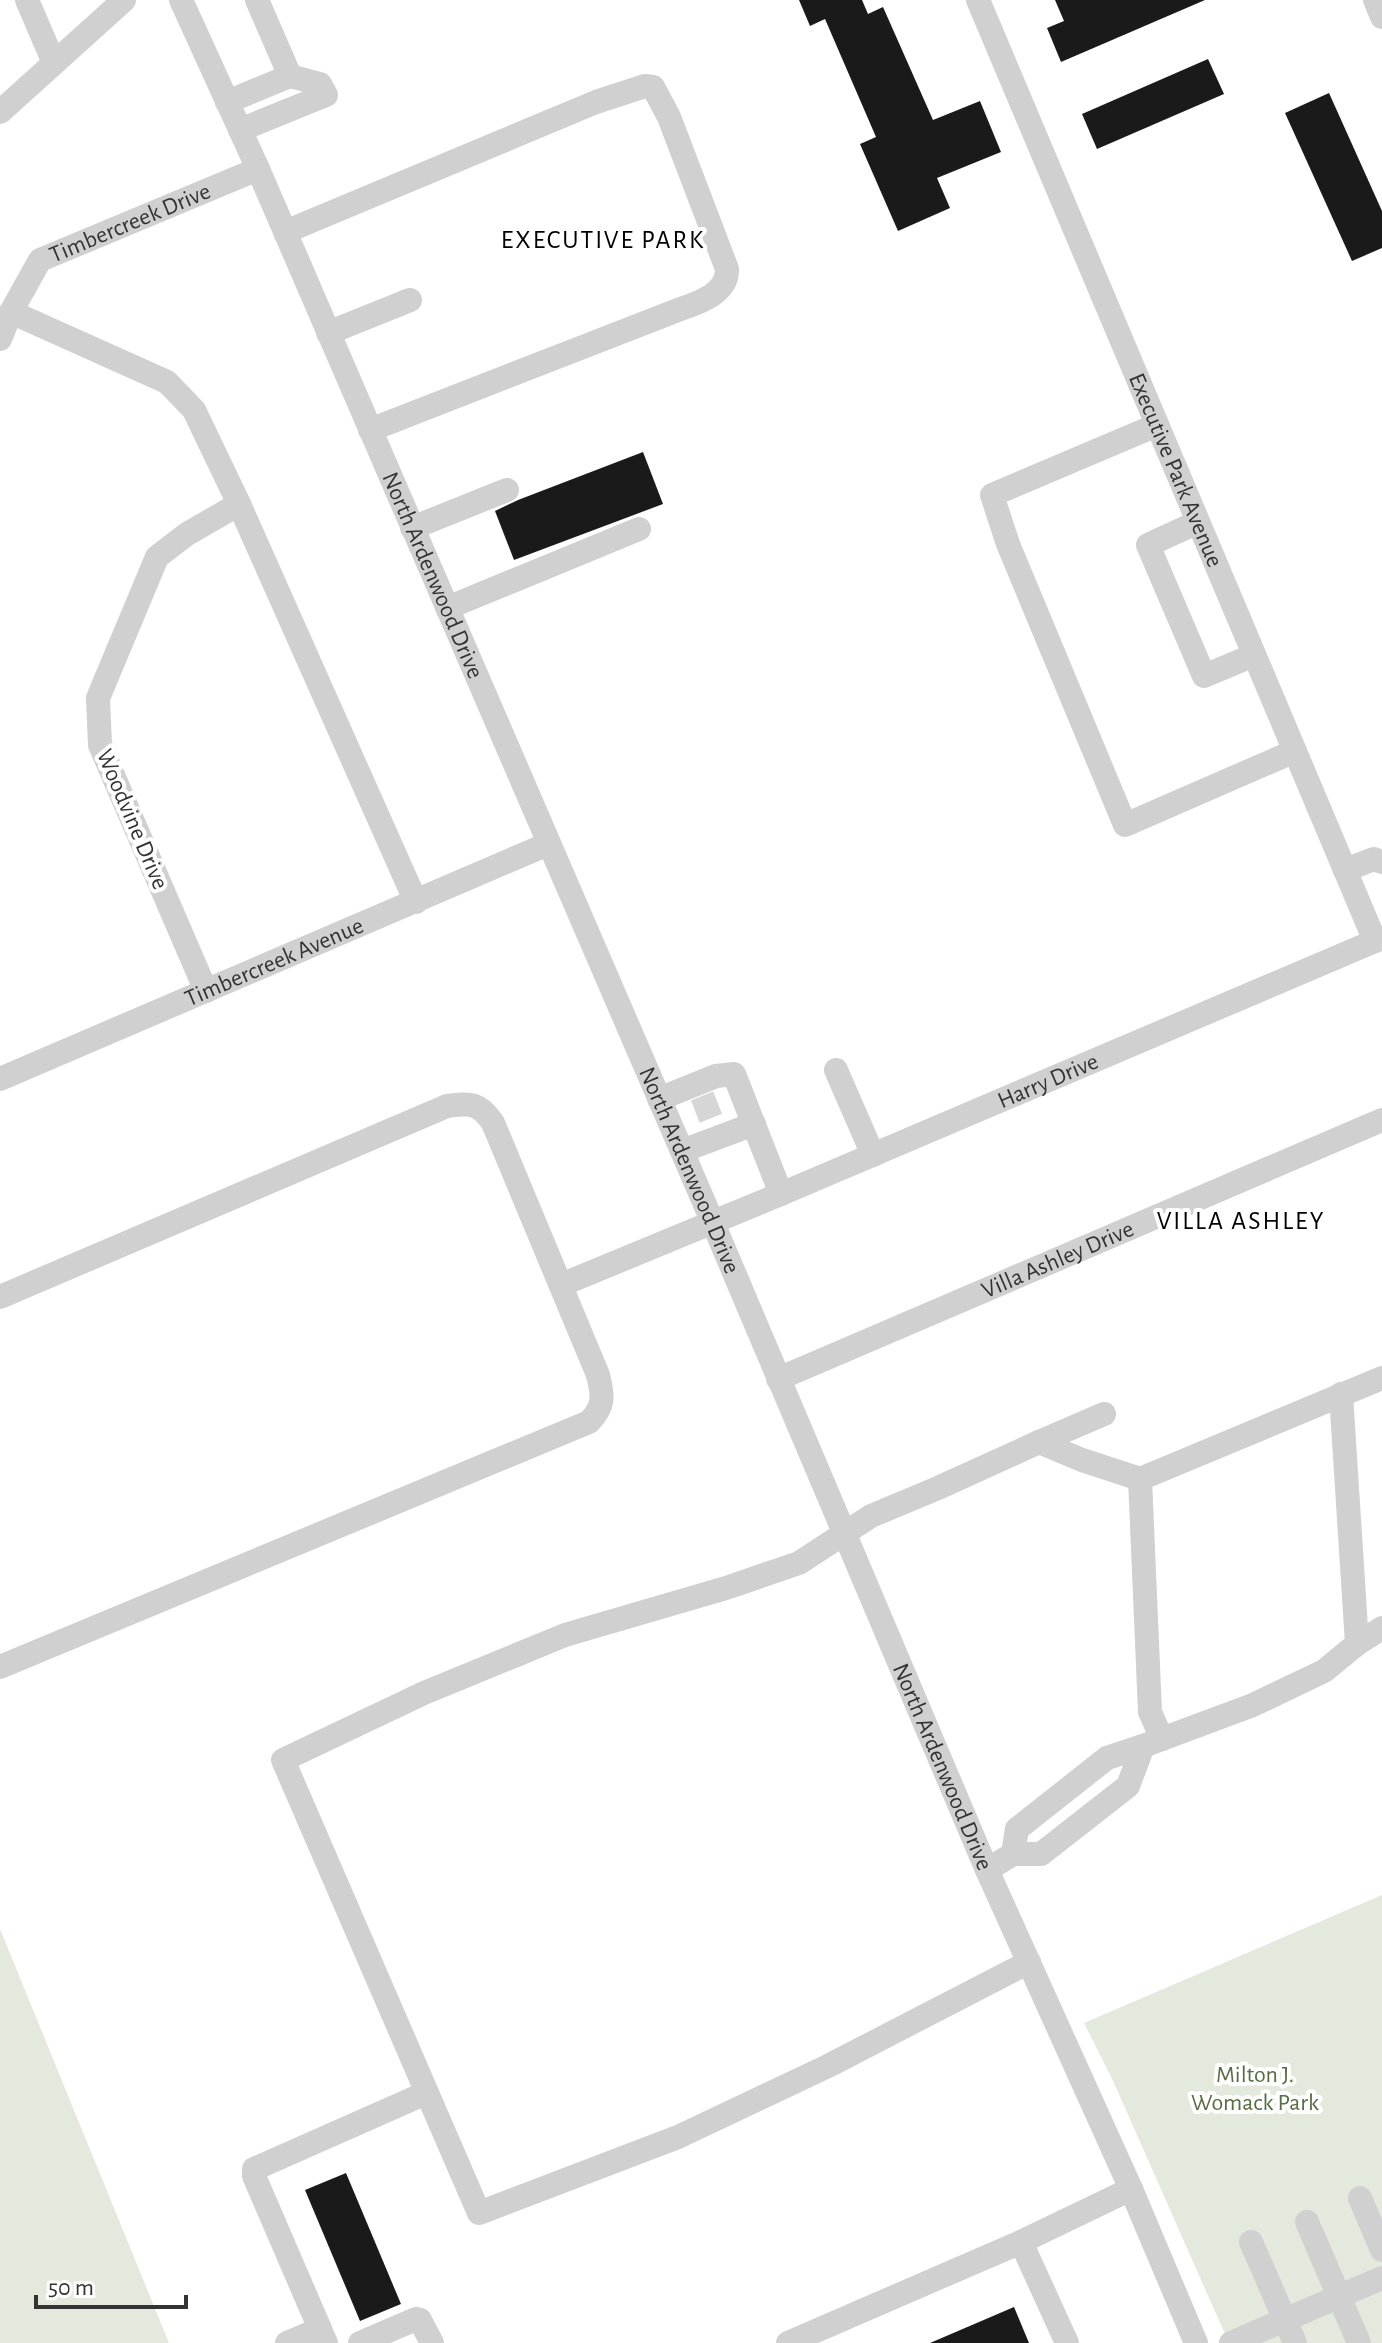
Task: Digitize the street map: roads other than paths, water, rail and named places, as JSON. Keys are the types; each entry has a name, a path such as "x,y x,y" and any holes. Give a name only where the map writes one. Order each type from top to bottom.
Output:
{"street":[{"path":"27,0 54,63"},
{"path":"0,112 124,0"},
{"name":"North Ardenwood Drive","path":"181,0 258,169 682,1151 987,1870 1131,2189 1196,2343"},
{"path":"257,0 290,76"},
{"name":"Executive Park Avenue","path":"978,0 1345,870 1378,939"},
{"path":"1375,0 1382,17"},
{"path":"227,102 290,76 320,84 326,95 240,130"},
{"path":"285,232 596,102 645,86 653,87 669,117 727,269 725,282 719,290 701,301 370,430"},
{"name":"Timbercreek Drive","path":"0,339 40,260 258,169"},
{"path":"328,333 410,300"},
{"path":"11,312 167,382 194,410 416,902"},
{"path":"1157,425 992,495 1008,544 1125,825 1295,751"},
{"path":"412,528 507,490"},
{"name":"Woodvine Drive","path":"206,991 100,745 98,698 157,557 187,534 239,504"},
{"path":"1198,522 1148,545 1204,676 1254,655"},
{"path":"447,608 639,529"},
{"name":"Timbercreek Avenue","path":"0,1079 548,844"},
{"path":"1345,870 1374,859 1382,862"},
{"name":"Harry Drive","path":"561,1285 1378,939"},
{"path":"836,1070 873,1155"},
{"path":"659,1099 705,1088 716,1076 734,1074 781,1194"},
{"path":"0,1297 433,1112 459,1104 475,1105 486,1112 493,1123 598,1375 604,1400 589,1422 0,1667"},
{"name":"Villa Ashley Drive","path":"778,1379 1382,1120"},
{"path":"682,1151 723,1132 754,1124"},
{"path":"1039,1442 1140,1479 1382,1378"},
{"path":"1341,1394 1357,1644"},
{"path":"1029,1962 828,2066 678,2137 479,2213 283,1760 424,1693 565,1635 726,1588 799,1563 871,1516 1104,1414"},
{"path":"987,1870 1013,1854 1041,1854 1128,1786 1153,1742 1140,1479"},
{"path":"1013,1854 1017,1829 1107,1758 1253,1705 1324,1671 1382,1628"},
{"path":"287,2343 323,2336 254,2176 254,2169 426,2093"},
{"path":"788,2343 1021,2242 1131,2189"},
{"path":"1360,2198 1382,2250"},
{"path":"1307,2222 1359,2343"},
{"path":"1021,2242 1067,2343"},
{"path":"1251,2242 1295,2343"},
{"path":"1231,2343 1382,2278"},
{"path":"360,2343 416,2319 424,2324 432,2343"}],"tunnel":[{"path":"702,1096 716,1131"}],"district":[{"name":"EXECUTIVE PARK","path":"603,239"},
{"name":"VILLA ASHLEY","path":"1241,1220"}],"park label":[{"name":"Milton J. Womack Park","path":"1255,2088"}]}
